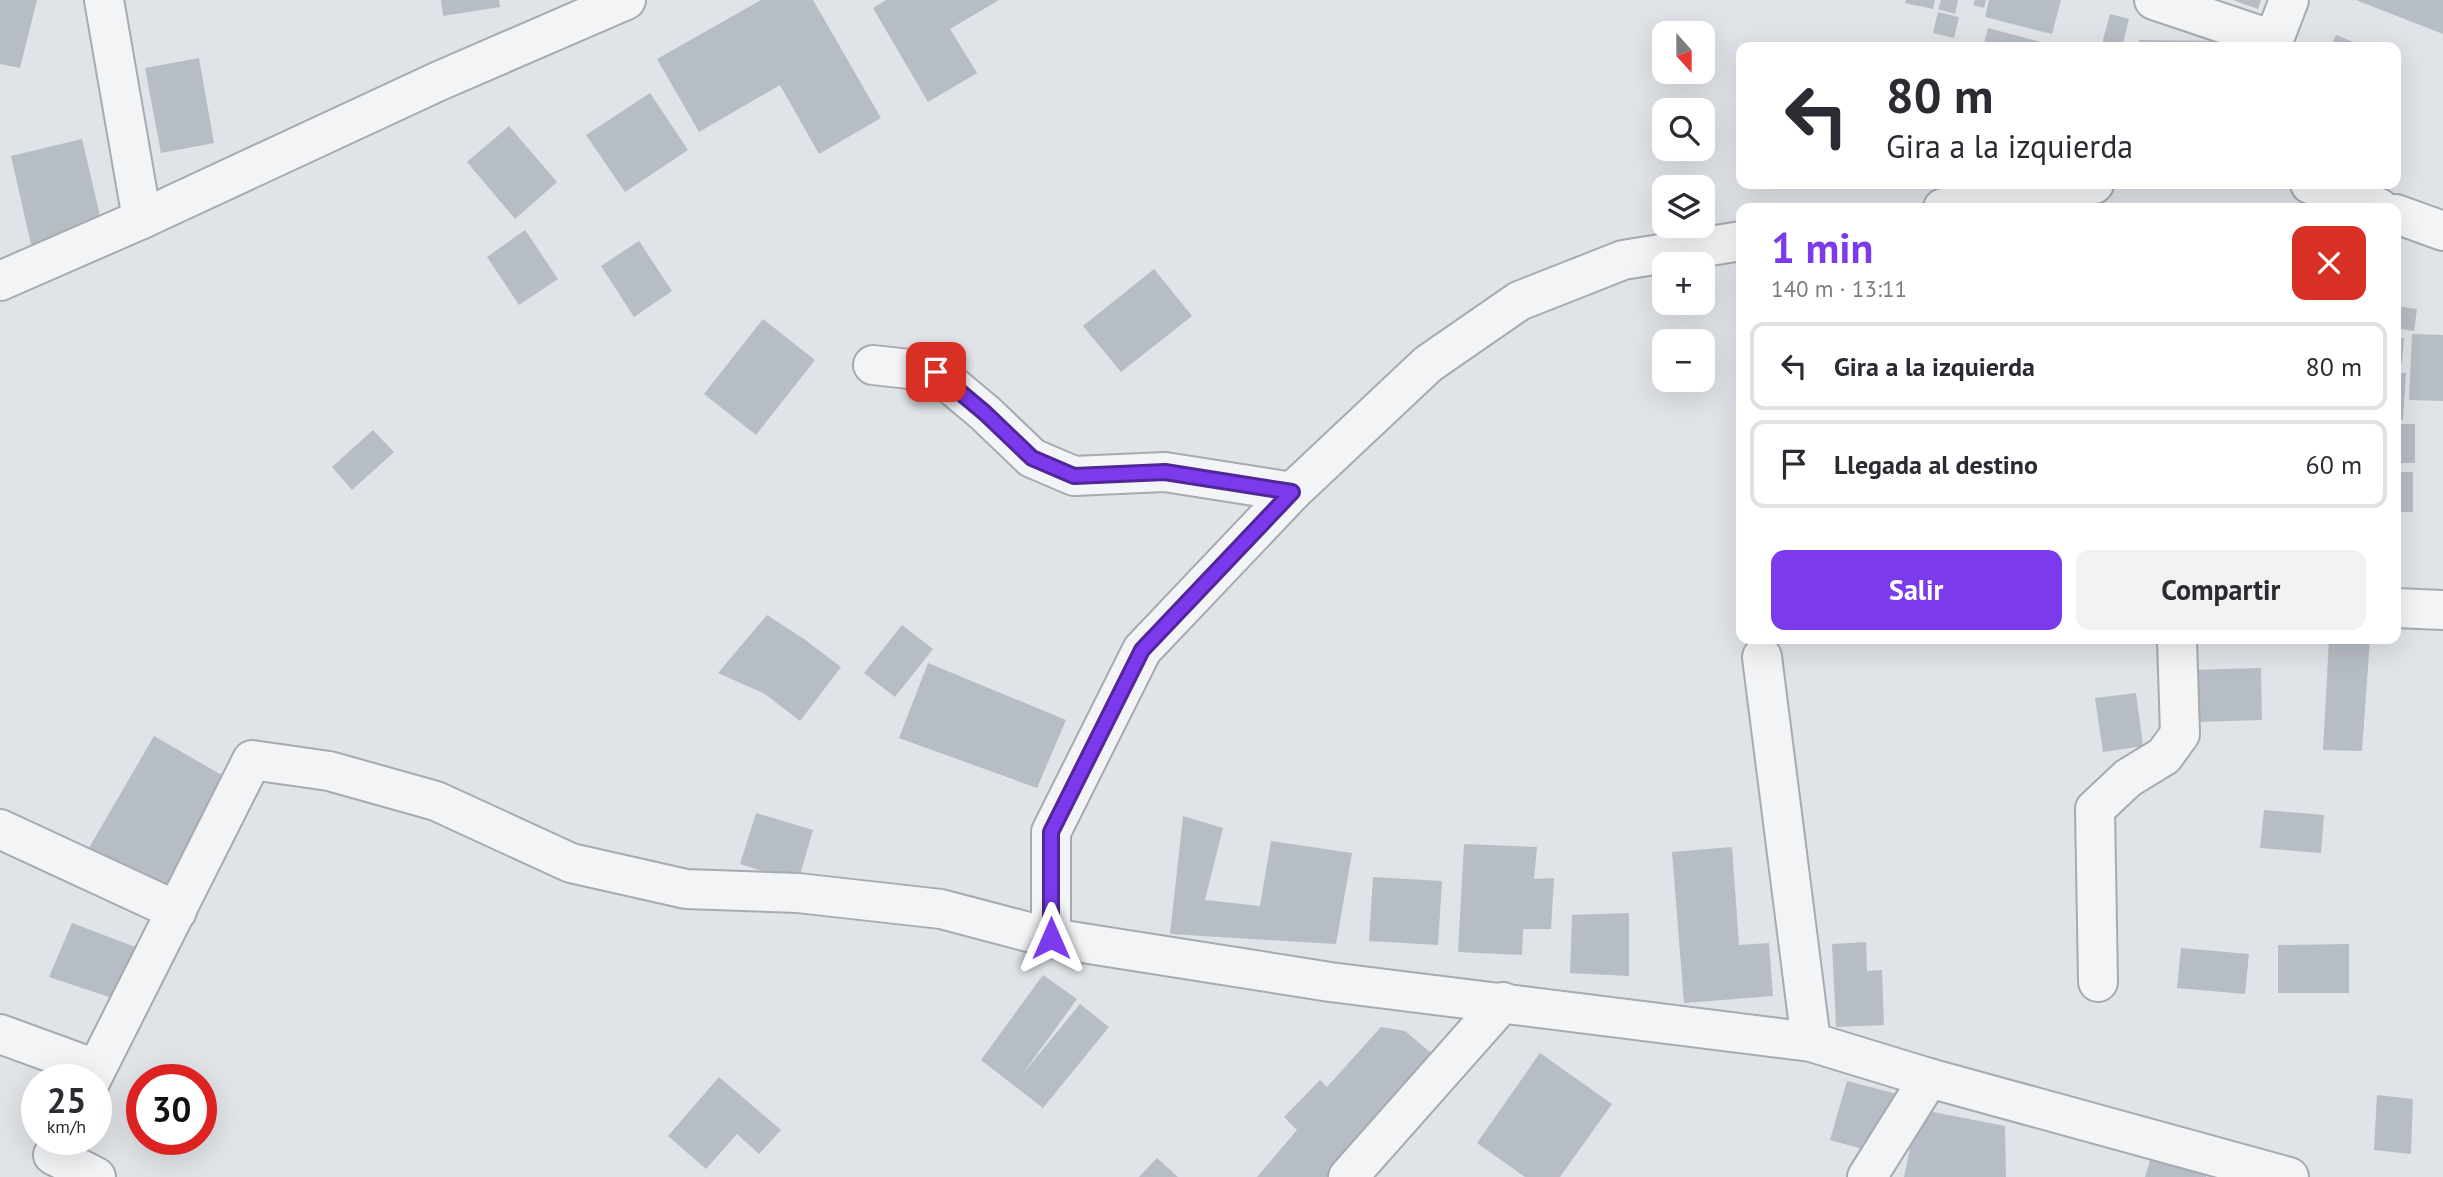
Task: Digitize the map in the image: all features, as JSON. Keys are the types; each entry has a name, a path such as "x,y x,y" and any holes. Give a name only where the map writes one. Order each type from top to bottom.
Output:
{"street":[{"path":"104,0 142,219"},
{"path":"0,281 142,219 439,81 626,0"},
{"path":"2154,0 2267,42"},
{"path":"2273,42 2289,0"},
{"path":"1974,203 2063,189"},
{"path":"2325,189 2365,203"},
{"path":"2401,216 2443,231"},
{"path":"1051,938 1051,832 1142,650 1292,492 1428,364 1519,301 1623,260 1736,242"},
{"path":"873,365 936,372 985,413 1032,458 1074,476 1165,472 1292,492"},
{"path":"2401,608 2443,610"},
{"path":"2098,982 2095,809 2128,778 2164,757 2180,734 2178,644"},
{"path":"1762,657 1811,1042"},
{"path":"98,1064 252,761 329,771 436,802 571,863 686,890 798,893 942,909 1051,938 1330,982 1811,1042 1929,1078 2289,1177"},
{"path":"0,829 177,911"},
{"path":"1348,1177 1503,1002"},
{"path":"0,1034 70,1064"},
{"path":"1867,1177 1929,1078"},
{"path":"53,1157 96,1177"}],"building":[{"path":"0,0 37,0 20,68 0,64"},
{"path":"441,0 499,0 500,7 443,16"},
{"path":"761,0 813,0 881,118 819,154 780,85 699,132 657,59"},
{"path":"886,0 999,0 950,29 977,73 928,102 873,8"},
{"path":"1906,0 1935,0 1933,9 1905,3"},
{"path":"1941,0 1958,0 1955,14 1938,9"},
{"path":"1975,0 1986,0 1984,8 1973,5"},
{"path":"1989,0 2061,0 2052,34 1985,17"},
{"path":"2233,0 2261,0 2258,9"},
{"path":"2356,0 2443,0 2443,34"},
{"path":"1938,12 1959,17 1954,38 1933,33"},
{"path":"2110,14 2129,19 2123,42 2103,42"},
{"path":"1988,28 2041,42 1984,42"},
{"path":"2336,35 2354,42 2333,42"},
{"path":"2139,40 2237,41 2237,42"},
{"path":"199,58 214,143 161,153 145,68"},
{"path":"650,93 688,150 625,192 586,135"},
{"path":"509,126 557,182 515,219 467,162"},
{"path":"82,139 105,237 33,253 11,156"},
{"path":"525,230 558,279 519,305 487,257"},
{"path":"639,241 672,291 634,317 601,266"},
{"path":"1154,269 1192,316 1121,372 1083,326"},
{"path":"2401,307 2417,309 2414,331 2401,329"},
{"path":"763,319 815,360 756,435 704,394"},
{"path":"2412,334 2443,335 2443,401 2409,400"},
{"path":"2401,338 2404,338 2401,364"},
{"path":"2401,373 2406,373 2403,420"},
{"path":"2401,424 2415,424 2415,463 2401,463"},
{"path":"373,430 394,452 352,490 332,467"},
{"path":"2401,472 2413,472 2413,512 2401,512"},
{"path":"767,615 841,667 800,721 765,694 718,673"},
{"path":"902,625 933,649 895,697 864,673"},
{"path":"2329,644 2370,644 2362,751 2323,750"},
{"path":"928,663 1066,720 1037,788 899,738"},
{"path":"2261,668 2262,720 2195,722 2193,670"},
{"path":"2136,693 2143,746 2103,752 2095,698"},
{"path":"154,736 232,781 166,892 89,848"},
{"path":"2264,810 2324,815 2321,853 2260,848"},
{"path":"756,813 813,830 798,882 740,864"},
{"path":"1183,816 1223,828 1205,900 1260,906 1271,841 1352,853 1336,944 1170,934"},
{"path":"1464,844 1537,847 1534,879 1554,878 1551,929 1523,929 1522,955 1458,952"},
{"path":"1732,847 1739,945 1769,943 1773,996 1684,1003 1672,852"},
{"path":"1373,877 1442,881 1438,945 1369,941"},
{"path":"1629,913 1629,976 1570,973 1572,915"},
{"path":"72,923 138,948 115,999 49,977"},
{"path":"1866,942 1867,971 1882,970 1884,1025 1836,1027 1832,944"},
{"path":"2349,944 2349,993 2278,993 2278,945"},
{"path":"2181,948 2249,954 2245,994 2177,988"},
{"path":"1043,975 1077,999 1021,1076 1080,1004 1109,1027 1043,1108 981,1060"},
{"path":"1381,1027 1405,1031 1443,1063 1341,1177 1257,1177 1297,1130 1284,1117 1320,1080 1327,1087"},
{"path":"1540,1053 1612,1104 1560,1177 1525,1177 1477,1143"},
{"path":"719,1077 781,1130 759,1154 737,1134 706,1169 668,1136"},
{"path":"1847,1081 1897,1094 1881,1154 1830,1140"},
{"path":"2377,1095 2413,1099 2411,1154 2374,1150"},
{"path":"1918,1109 2005,1126 2006,1177 1904,1177"},
{"path":"2153,1151 2208,1169 2206,1177 2145,1177"},
{"path":"1157,1158 1178,1177 1139,1177"}],"route":[{"path":"936,372 985,413 1032,458 1074,476 1165,472 1292,492 1142,650 1051,832 1051,938"}]}
